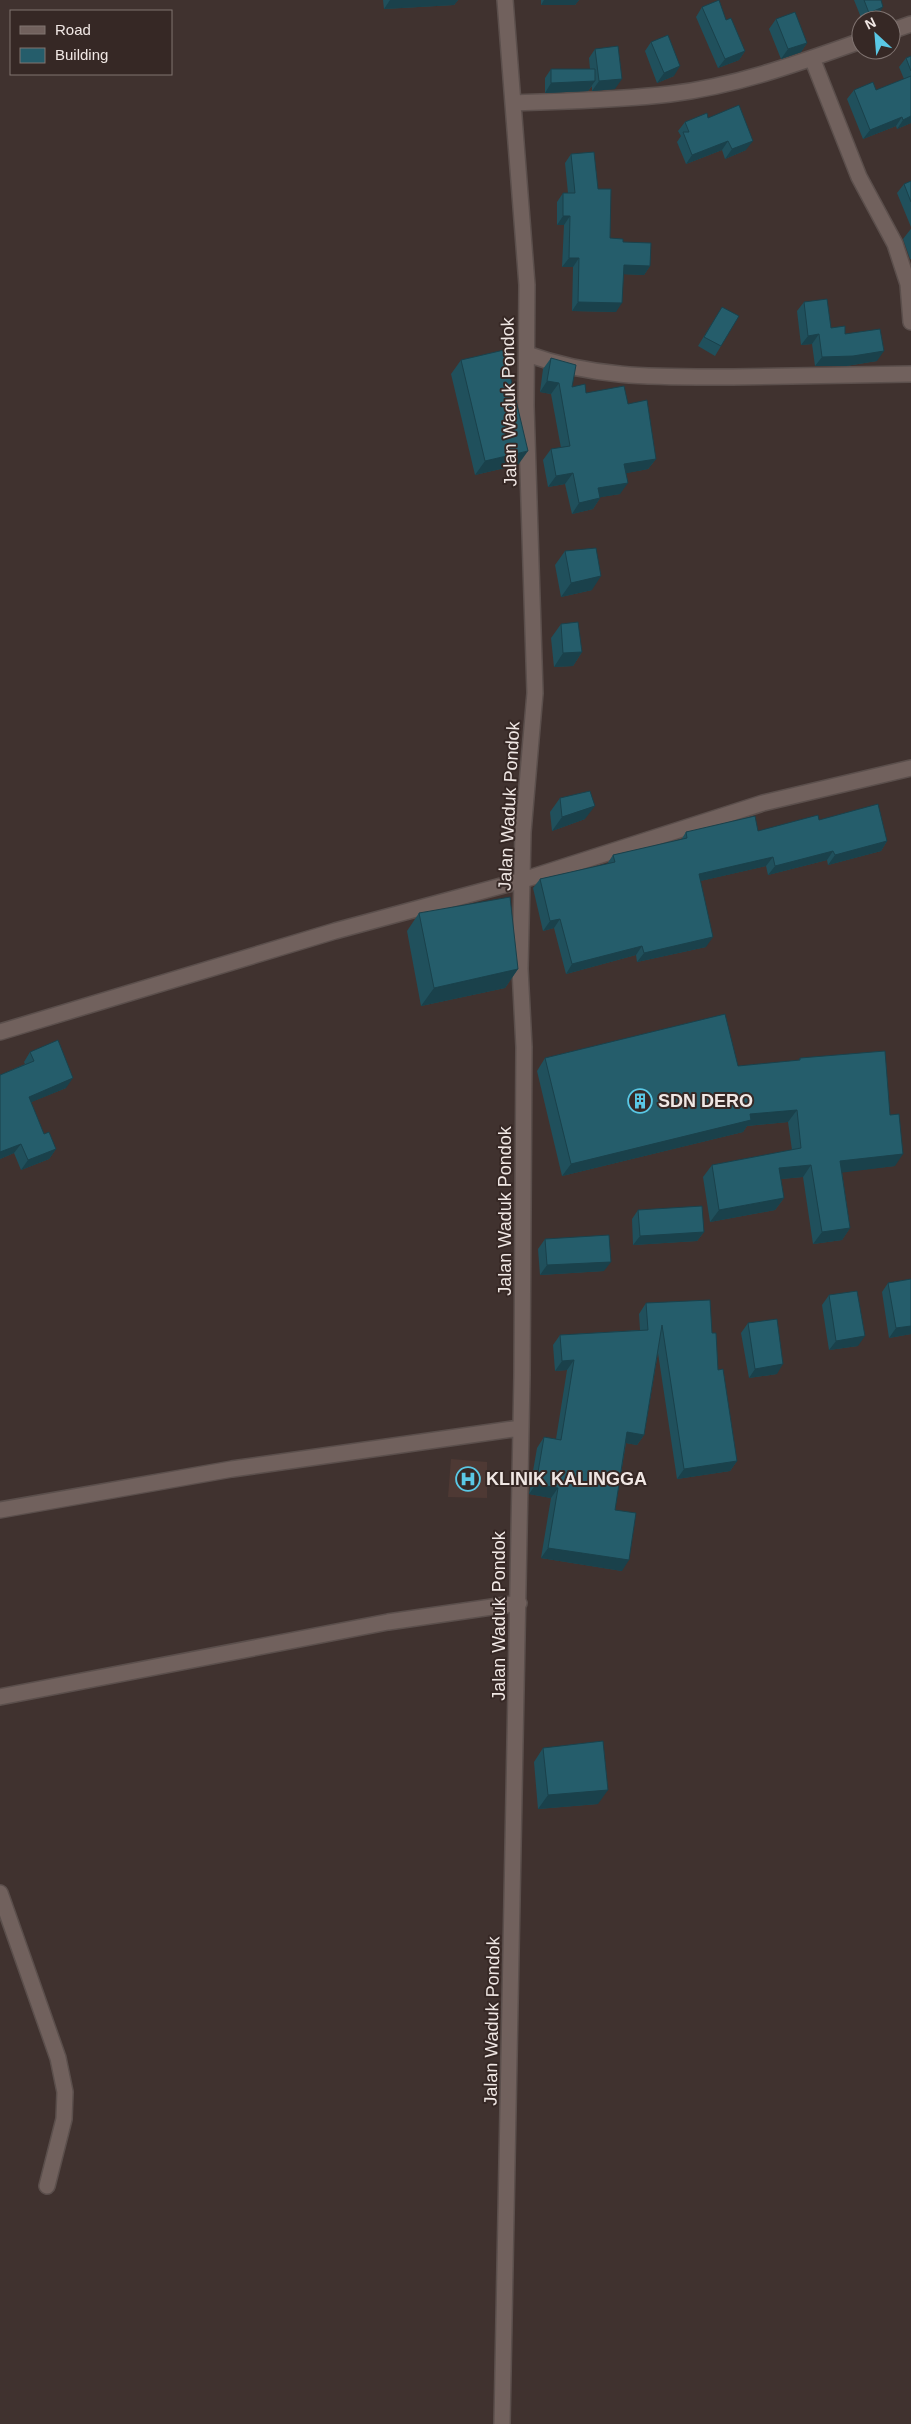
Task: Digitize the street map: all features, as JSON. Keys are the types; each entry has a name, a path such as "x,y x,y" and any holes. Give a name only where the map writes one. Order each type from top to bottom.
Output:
{"street":[{"name":"Jalan Waduk Pondok","path":"502,2424 522,1365 524,1048 520,969 523,832 535,693 526,406 527,285 505,0"},
{"path":"514,103 613,99 672,94 738,81 851,44"},
{"path":"812,58 859,177 895,244 908,284 911,322"},
{"path":"526,354 559,365 610,374 669,377 911,374"},
{"path":"0,1032 335,931 523,880 763,803 911,768"},
{"path":"0,1510 251,1466 520,1428"},
{"path":"0,1697 388,1622 518,1604"},
{"path":"0,1893 58,2058 65,2092 64,2119 47,2186"}],"shaded area":[{"name":"KLINIK KALINGGA","path":"451,1459 487,1462 487,1498 448,1497"}],"building":[{"path":"719,0 726,20 731,18 745,51 725,59 702,7"},
{"path":"864,0 881,0 883,7 876,10 868,10"},
{"path":"795,12 807,43 788,49 776,19"},
{"path":"668,35 680,66 664,73 651,42"},
{"path":"618,46 622,79 599,81 595,49"},
{"path":"911,56 911,71 906,58"},
{"path":"551,69 595,69 595,81 551,83"},
{"path":"911,76 911,116 903,120 902,117 870,130 854,90 873,82 876,90"},
{"path":"739,105 753,141 732,149 728,141 692,155 683,132 689,132 685,122 707,113 708,118"},
{"path":"594,152 598,189 611,189 610,238 623,239 623,242 651,243 650,266 624,265 622,303 578,302 579,258 569,258 570,216 563,216 563,193 575,193 571,154"},
{"path":"911,181 911,202 904,184"},
{"path":"827,299 831,328 845,326 845,334 880,329 884,351 853,356 822,357 819,334 808,336 804,302"},
{"path":"722,307 739,316 721,346 704,337"},
{"path":"504,350 528,451 485,461 461,360"},
{"path":"551,358 576,365 572,387 585,384 586,393 624,386 628,404 647,400 656,459 624,464 628,483 598,488 600,498 579,503 573,473 556,476 551,449 570,446 559,383 547,381"},
{"path":"596,548 601,576 571,583 565,551"},
{"path":"578,622 582,652 563,653 561,624"},
{"path":"590,791 595,806 562,817 560,798"},
{"path":"878,804 887,841 835,855 833,851 775,866 773,857 699,874 713,937 644,953 642,946 572,964 560,919 550,921 540,879 615,862 613,855 687,838 686,832 755,816 758,831 818,815 819,820"},
{"path":"510,897 518,969 434,988 419,913"},
{"path":"725,1014 738,1066 800,1060 800,1058 885,1051 890,1115 899,1114 903,1154 840,1161 850,1228 822,1232 811,1165 779,1168 784,1198 719,1210 712,1165 801,1148 797,1110 750,1114 751,1120 571,1164 545,1058"},
{"path":"58,1040 73,1078 29,1097 44,1134 49,1132 56,1149 28,1160 21,1144 0,1152 0,1075 34,1061 30,1052"},
{"path":"702,1206 704,1232 640,1236 638,1210"},
{"path":"609,1235 611,1262 547,1265 545,1239"},
{"path":"911,1279 911,1326 896,1328 888,1283"},
{"path":"857,1291 865,1336 836,1341 829,1295"},
{"path":"710,1300 712,1333 716,1333 718,1370 723,1369 737,1461 684,1469 662,1325 644,1435 627,1432 615,1510 636,1513 629,1560 548,1548 558,1488 536,1484 544,1437 561,1440 574,1360 562,1361 560,1335 648,1330 646,1303"},
{"path":"777,1319 783,1364 755,1369 748,1323"},
{"path":"603,1741 608,1790 548,1795 543,1748"}],"place":[{"name":"SDN DERO","path":"640,1101"},
{"name":"KLINIK KALINGGA","path":"468,1479"}]}
